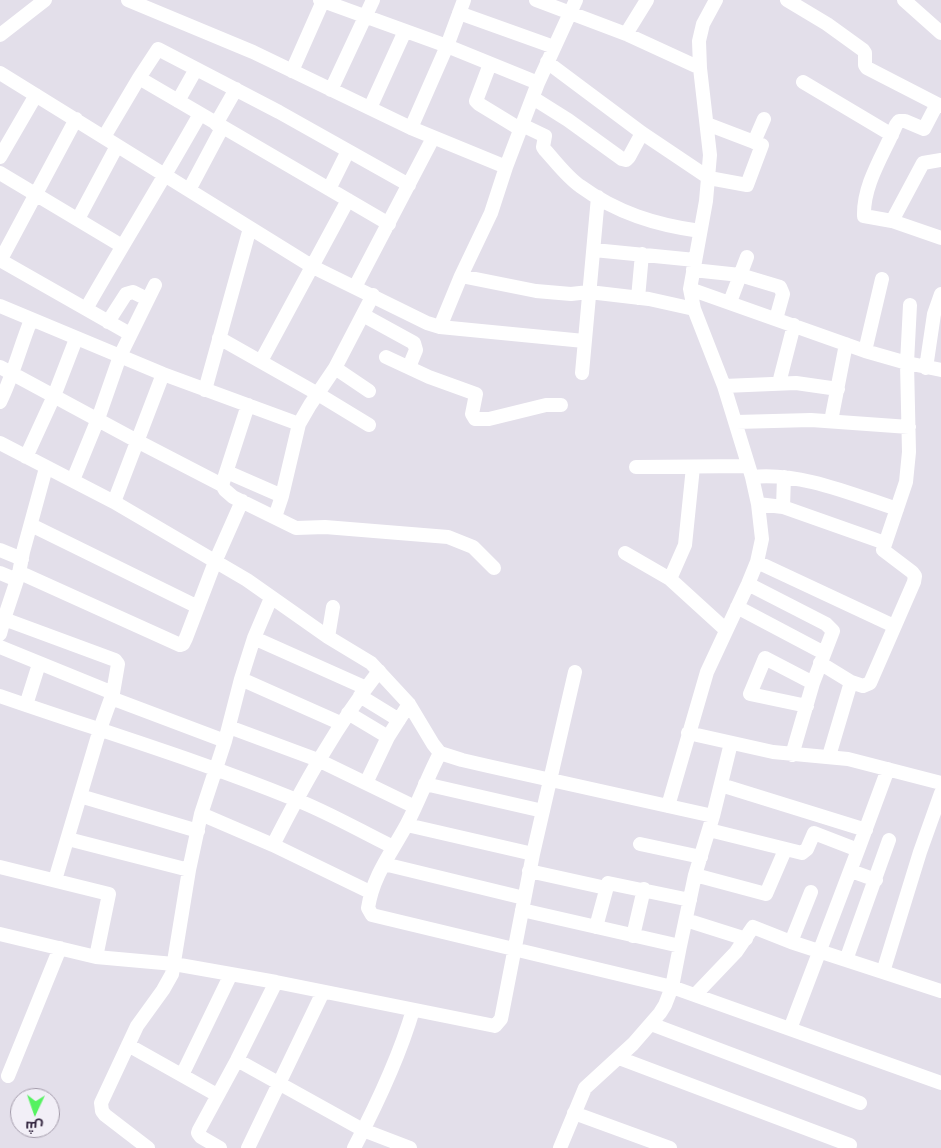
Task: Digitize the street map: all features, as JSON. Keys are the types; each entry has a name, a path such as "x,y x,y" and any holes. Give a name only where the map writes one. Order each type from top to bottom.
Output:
{"street":[{"path":"0,35 45,0"},
{"path":"128,0 253,52 411,128 506,167"},
{"path":"331,90 373,0"},
{"path":"536,0 574,6 626,34 700,68"},
{"path":"626,34 647,0"},
{"path":"668,806 707,672 748,584 762,539 758,504 736,422 694,309 690,289 709,178 710,155 700,68 699,40 703,24 716,0"},
{"path":"787,0 827,24 863,50 865,53 865,65 868,68 939,105 924,128 902,121 896,125 869,187 864,207 864,216 892,221 941,238"},
{"path":"904,0 940,27"},
{"path":"292,71 322,1 447,46 538,83"},
{"path":"411,128 447,46 462,6 554,48"},
{"path":"440,327 461,276 491,213 506,167 538,83 574,6"},
{"path":"370,108 405,31"},
{"path":"104,137 158,49 236,89 409,185"},
{"path":"547,62 642,133 709,178 747,185 762,145 707,124"},
{"path":"490,64 476,101 521,127 545,136 543,147 545,150 579,185 598,197 644,220 700,231"},
{"path":"178,101 196,69"},
{"path":"0,73 313,267 427,323 440,327 584,341"},
{"path":"139,78 389,224"},
{"path":"802,82 892,135"},
{"path":"188,190 236,89"},
{"path":"0,157 36,95"},
{"path":"533,98 568,120 622,159 629,157 642,133"},
{"path":"86,309 200,114"},
{"path":"76,119 0,260 130,334"},
{"path":"754,142 764,119"},
{"path":"355,287 434,138"},
{"path":"78,219 117,146"},
{"path":"329,189 348,150"},
{"path":"892,221 923,163 941,160"},
{"path":"0,172 122,246"},
{"path":"582,373 598,197"},
{"path":"261,361 348,200"},
{"path":"205,390 250,228"},
{"path":"594,250 642,254 740,275 777,286 782,290 783,294 776,319"},
{"path":"638,298 642,254"},
{"path":"730,302 747,257"},
{"path":"461,276 546,292 571,294 589,292 638,298 694,309"},
{"path":"866,351 882,279"},
{"path":"73,480 98,419 120,356 155,285"},
{"path":"690,289 866,351 926,368 941,370"},
{"path":"108,322 126,294 133,292 147,299"},
{"path":"926,368 934,314 941,294"},
{"path":"275,517 282,496 299,424 335,368 373,295"},
{"path":"737,607 822,658 851,682 863,686 870,683 912,588 914,576 912,572 883,550 906,482 909,427 907,363 910,305"},
{"path":"0,306 163,374 299,424"},
{"path":"363,315 414,343 416,350 409,367"},
{"path":"0,402 6,370 21,344 31,320"},
{"path":"778,383 794,325"},
{"path":"219,338 318,394 369,426"},
{"path":"26,457 54,396 76,339"},
{"path":"831,421 846,344"},
{"path":"386,357 429,377 476,394 472,414 474,419 489,419 546,405 562,405"},
{"path":"335,368 369,391"},
{"path":"6,370 137,441 224,478 282,496"},
{"path":"114,502 163,374"},
{"path":"724,386 778,383 811,384 838,389"},
{"path":"248,405 224,478 228,493 296,528 325,527 448,537 473,547 494,568"},
{"path":"736,422 803,420 909,427"},
{"path":"0,442 46,468 114,502 247,580 328,637 359,655 379,671 409,704 440,753 462,760 713,816"},
{"path":"636,467 693,467 784,477 831,488 897,509"},
{"path":"670,579 685,545 693,467"},
{"path":"0,634 46,468"},
{"path":"783,507 784,477"},
{"path":"0,550 19,571 180,644 185,642 215,562 242,501"},
{"path":"758,504 783,507 885,543"},
{"path":"31,524 198,607"},
{"path":"626,553 670,579 726,630"},
{"path":"756,562 894,626"},
{"path":"0,573 19,571"},
{"path":"748,584 830,627 832,633 813,684 792,754"},
{"path":"148,1148 105,1115 100,1107 102,1099 142,1016 168,982 174,964 189,870 201,814 230,727 241,679 254,638 271,598"},
{"path":"328,637 333,607"},
{"path":"4,619 115,660 118,664 112,696 100,729 55,880"},
{"path":"254,638 363,692 399,720"},
{"path":"0,647 112,696 225,741"},
{"path":"807,706 750,694 765,658 813,684"},
{"path":"26,705 39,664"},
{"path":"273,844 318,760 344,718 379,671"},
{"path":"0,934 96,957 174,964 276,982 494,1026 501,1019 533,854 575,672"},
{"path":"241,679 344,718 388,737"},
{"path":"829,756 851,682"},
{"path":"0,696 216,769 296,799 393,847"},
{"path":"366,783 388,737 409,704"},
{"path":"230,727 318,760 415,807"},
{"path":"688,733 792,754 829,756 941,783"},
{"path":"560,1148 585,1088 619,1058 666,1005 672,987 695,875 713,816 730,743"},
{"path":"440,753 407,825 393,847 370,892 368,908 372,915 672,987 941,1083"},
{"path":"790,1029 888,769"},
{"path":"425,784 543,811"},
{"path":"721,785 866,830"},
{"path":"883,972 920,852 941,793"},
{"path":"80,796 198,831"},
{"path":"201,814 273,844 370,892"},
{"path":"709,830 799,853 805,852 821,816"},
{"path":"407,825 533,854"},
{"path":"814,833 858,850"},
{"path":"68,839 189,870"},
{"path":"846,960 889,840"},
{"path":"640,844 701,857"},
{"path":"695,875 766,894 785,850"},
{"path":"384,864 596,927 680,946"},
{"path":"0,867 109,894 96,957"},
{"path":"530,871 606,888"},
{"path":"850,871 876,880"},
{"path":"596,927 608,882 690,900"},
{"path":"633,936 644,889"},
{"path":"791,942 811,892"},
{"path":"686,920 746,939"},
{"path":"695,995 736,952 753,927 791,942 883,972 940,987"},
{"path":"8,1076 60,948"},
{"path":"182,1075 231,974"},
{"path":"220,1148 201,1137 198,1133 276,982"},
{"path":"248,1148 323,992"},
{"path":"354,1148 401,1046 413,1010"},
{"path":"651,1024 860,1103"},
{"path":"128,1045 217,1095"},
{"path":"619,1058 850,1144"},
{"path":"237,1060 363,1130 410,1148"},
{"path":"574,1113 670,1148"}]}
